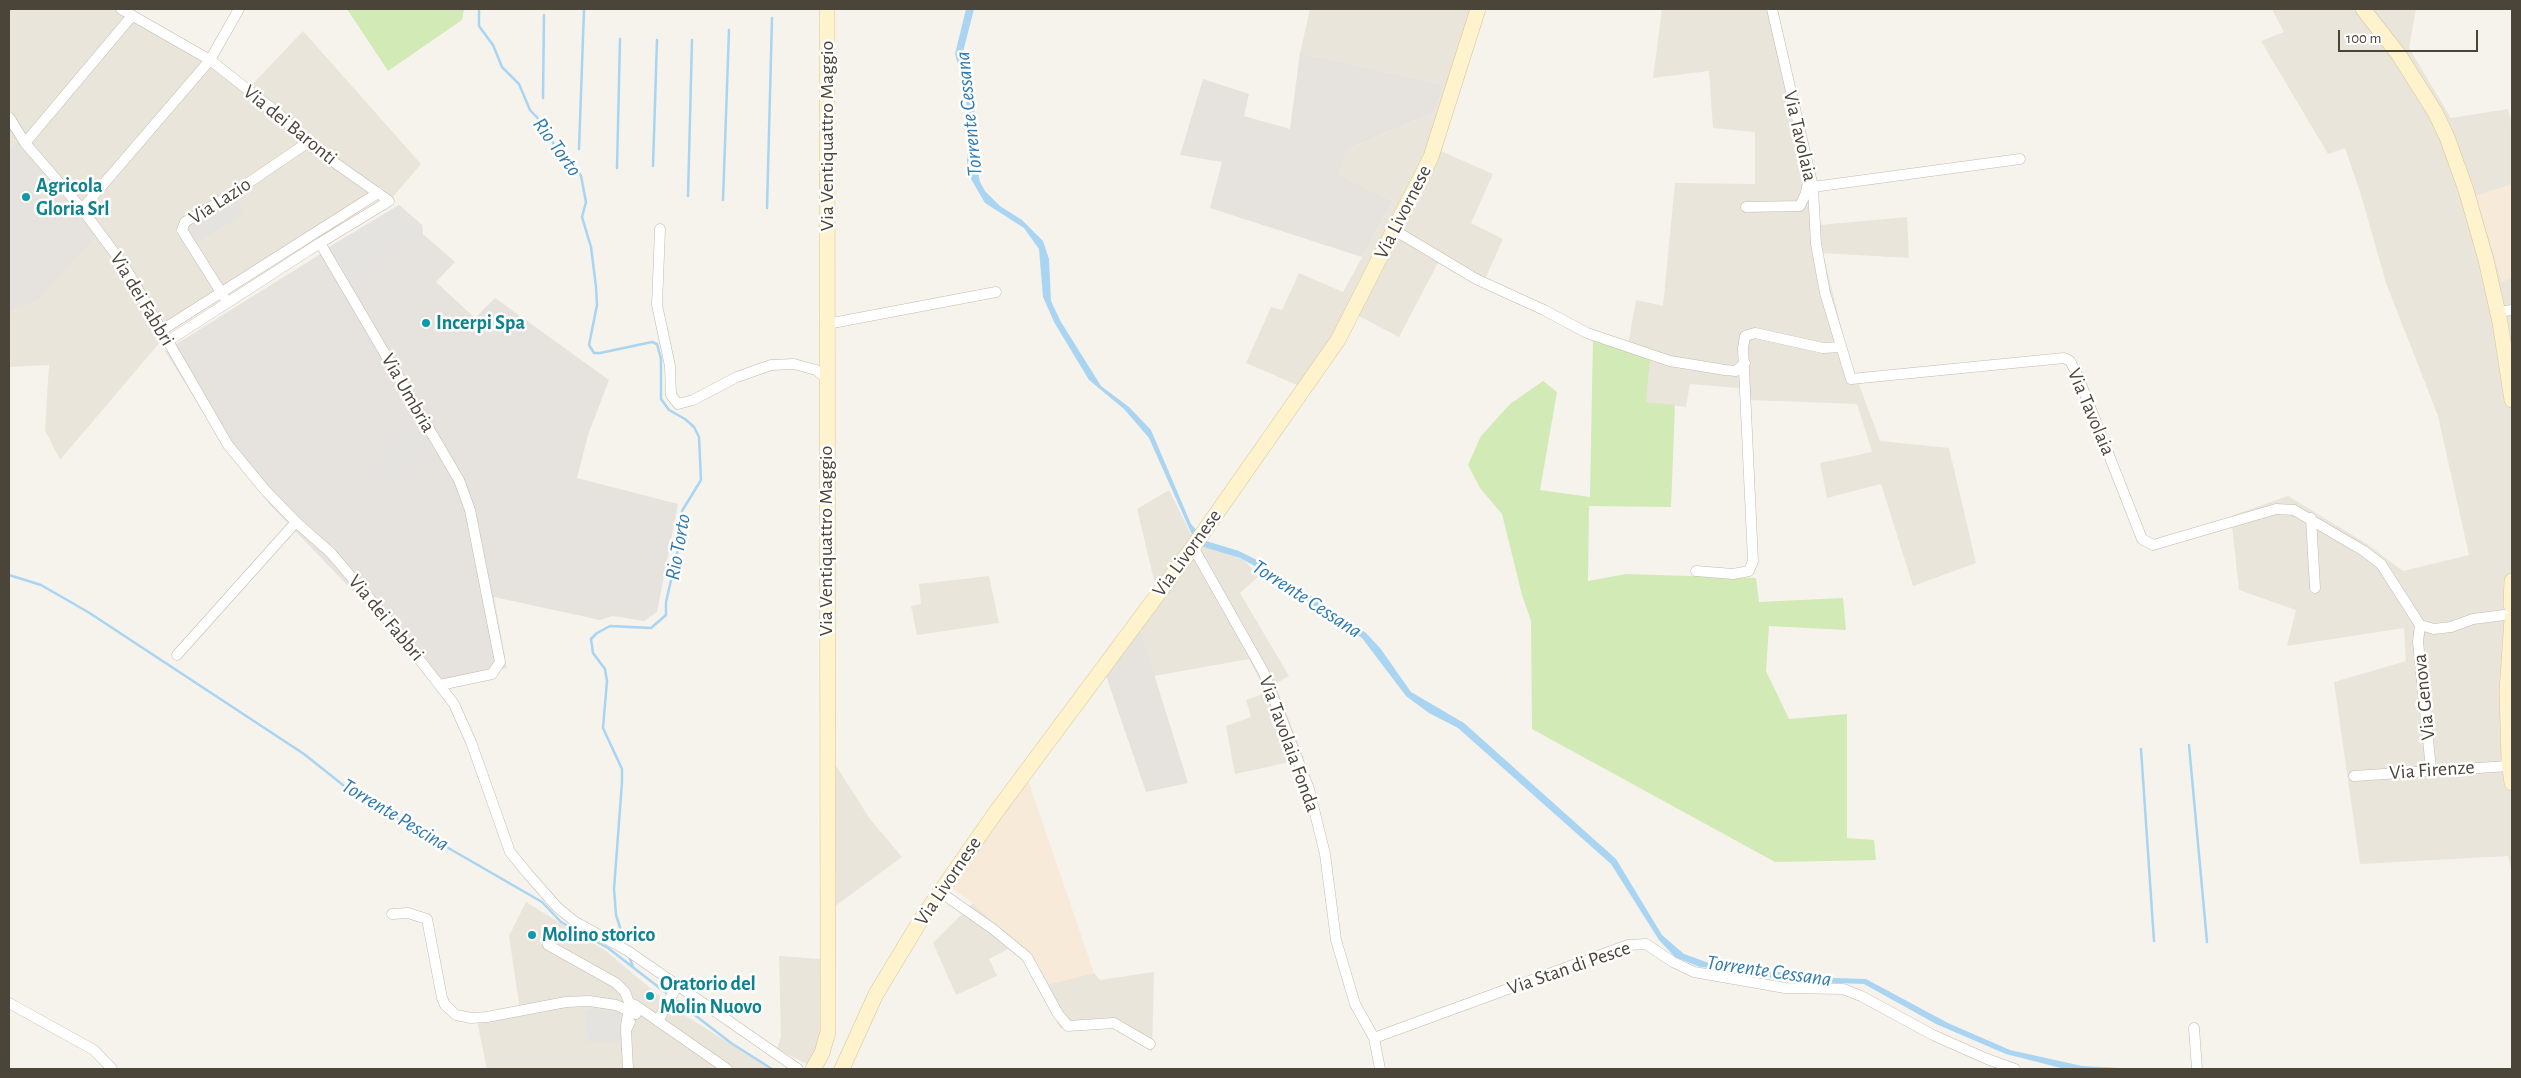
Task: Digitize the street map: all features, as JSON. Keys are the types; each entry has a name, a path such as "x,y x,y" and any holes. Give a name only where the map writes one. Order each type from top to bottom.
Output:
{"main road":[{"name":"Via Ventiquattro Maggio","path":"813,1069 822,1053 828,1032 827,9"},
{"name":"Via Livornese","path":"842,1069 876,994 940,892 996,812 1193,546 1338,340 1431,157 1478,9"},
{"path":"2363,9 2399,55 2435,112 2447,136 2483,251 2505,311 2512,400"},
{"path":"2512,580 2509,766 2512,783"}],"street":[{"name":"Via dei Baronti","path":"120,9 210,60 279,114 307,143 378,193"},
{"path":"82,208 210,60 239,9"},
{"name":"Via Tavolaia","path":"1772,9 1813,187 1816,244 1825,293 1851,379 2064,358 2070,361 2142,539 2153,545 2276,510 2294,510 2311,518 2364,551 2381,564 2420,625"},
{"path":"25,143 131,16"},
{"name":"Via dei Fabbri","path":"9,117 25,143 82,208 125,267 228,444 264,490 331,553 454,704 471,742 510,852 528,874 557,907 574,921 628,951 676,988 798,1069"},
{"name":"Via Lazio","path":"227,303 182,230 185,222 232,194 307,143"},
{"path":"1813,187 2020,159"},
{"path":"1746,207 1800,206 1806,193 1809,171"},
{"path":"162,330 378,193 389,201 168,341"},
{"path":"660,229 657,305 670,366 672,395 678,404 694,400 738,377 771,365 794,364 816,370 826,378"},
{"path":"1394,230 1476,279 1544,310 1587,333 1670,361 1725,370 1736,370 1744,363"},
{"name":"Via Umbria","path":"320,243 459,480 470,510 500,662 492,674 440,685"},
{"path":"827,324 996,292"},
{"path":"1696,571 1733,574 1749,571 1753,561 1743,342 1745,336 1751,333 1823,348 1841,347"},
{"path":"2311,518 2315,588"},
{"path":"177,655 296,522"},
{"name":"Via Tavolaia Fonda","path":"1193,546 1263,671 1309,789 1325,854 1336,940 1355,1004 1374,1038 1380,1069"},
{"path":"2420,625 2434,629 2451,627 2473,619 2512,610"},
{"name":"Via Genova","path":"2420,625 2418,642 2431,769"},
{"name":"Via Firenze","path":"2354,776 2431,769 2509,766"},
{"path":"940,892 993,929 1027,957 1058,1014 1068,1026 1114,1023 1150,1044"},
{"path":"392,914 408,913 427,919 442,998 450,1011 456,1015 471,1018 487,1017 566,1002 588,1001 634,1009 658,1021 726,1069"},
{"name":"Via Stan di Pesce","path":"1374,1038 1628,945 1646,944 1673,962 1694,972 1785,988 1843,989 1861,996 1933,1035 1986,1060 2014,1069"},
{"path":"548,945 616,983 625,992 634,1009"},
{"path":"658,1021 676,988"},
{"path":"9,1003 94,1050 112,1069"},
{"path":"628,1069 626,1028 634,1009"},
{"path":"2194,1028 2196,1067"}],"shaded area":[{"path":"9,9 119,9 249,88 303,31 421,164 392,198 380,187 168,324 161,341 60,460 45,430 49,365 9,367 9,313 38,300 16,143 9,152"},
{"path":"1310,9 1486,9 1441,151 1493,174 1471,223 1503,239 1482,286 1438,263 1399,337 1357,315 1311,391 1246,363 1271,307 1282,310 1299,273 1343,292 1393,201 1337,175 1346,150 1435,112 1444,85 1300,53"},
{"path":"1662,9 1777,9 1812,172 1820,225 1907,217 1909,258 1823,253 1848,355 1880,441 1949,448 1976,563 1913,586 1881,484 1827,498 1820,463 1872,452 1857,404 1749,400 1749,389 1690,384 1686,407 1645,402 1650,360 1627,351 1636,300 1663,306 1675,183 1755,184 1755,132 1713,128 1709,71 1653,78"},
{"path":"2272,9 2416,9 2409,48 2451,118 2508,109 2512,125 2512,184 2477,196 2502,281 2512,278 2512,873 2508,856 2360,864 2334,682 2406,661 2404,628 2287,646 2296,610 2239,590 2231,516 2288,496 2367,544 2403,571 2469,555 2438,416 2386,283 2361,195 2345,148 2328,154 2261,41 2284,32"},
{"path":"1300,53 1444,85 1435,112 1346,150 1338,175 1393,201 1362,257 1210,208 1222,162 1180,155 1203,79 1249,94 1244,116 1290,129"},
{"path":"16,142 96,235 38,300 9,313 9,152"},
{"path":"2512,184 2512,278 2502,282 2476,196"},
{"path":"235,197 245,213 196,243 186,228"},
{"path":"399,205 422,225 423,234 455,262 436,282 475,318 495,298 609,380 588,435 577,478 678,504 657,612 644,621 612,616 600,620 494,597 507,668 434,683 377,616 271,506 228,452 165,351"},
{"path":"399,205 422,225 423,233 347,289 324,250"},
{"path":"411,421 435,461 383,494 363,464 389,448 383,439"},
{"path":"1169,490 1191,534 1204,546 1244,560 1259,576 1240,593 1289,676 1275,684 1304,759 1235,774 1226,726 1251,717 1246,700 1266,693 1249,659 1154,676 1140,629 1159,601 1137,509"},
{"path":"989,576 999,623 917,635 911,606 921,604 919,584"},
{"path":"1140,629 1188,783 1146,792 1105,673"},
{"path":"831,758 870,819 902,857 834,907"},
{"path":"1028,780 1094,973 1049,984 1035,961 973,903 951,888"},
{"path":"526,902 606,951 675,1009 770,1069 487,1069 476,1016 520,1010 509,936"},
{"path":"973,903 1035,961 1049,984 1094,973 1100,980 1154,972 1152,1052 1113,1026 1060,1028 1025,960 1008,949 989,959 997,976 956,995 933,943"},
{"path":"779,956 821,959 821,1041 807,1064 777,1049 781,1037"},
{"path":"593,1009 620,1013 623,1041 588,1042 585,1011"}],"green space":[{"path":"347,9 464,9 462,20 388,71"},
{"path":"1593,338 1650,360 1646,402 1675,405 1671,507 1589,506 1588,581 1626,574 1756,578 1759,602 1843,598 1846,630 1769,626 1766,671 1789,719 1847,714 1847,838 1874,840 1876,860 1775,862 1532,729 1531,621 1522,595 1502,514 1480,488 1468,465 1481,436 1510,404 1543,381 1557,392 1540,490 1590,497"}],"water":[{"name":"Torrente Cessana","path":"966,9 974,9 962,56 971,84 976,124 976,162 980,182 985,191 1000,206 1022,220 1043,241 1049,259 1051,301 1061,322 1101,386 1129,407 1151,430 1191,524 1206,541 1239,551 1257,560 1365,632 1380,648 1411,692 1464,723 1616,859 1662,935 1684,954 1709,963 1744,965 1803,977 1866,979 1948,1023 2010,1050 2082,1066 2138,1069 2065,1069 2006,1054 1936,1024 1864,984 1786,981 1739,970 1700,967 1675,957 1659,940 1611,864 1458,728 1429,713 1406,696 1362,638 1253,565 1240,558 1204,547 1194,539 1149,438 1124,409 1089,380 1054,322 1043,297 1039,249 1024,228 985,203 971,179 967,161 969,125 964,84 955,54"}],"waterway":[{"name":"Rio Torto","path":"479,9 479,26 493,45 502,67 519,84 530,110 545,126 558,153 576,167 581,176 586,202 582,217 591,247 597,305 589,345 594,353 600,353 652,342 657,344 661,359 661,399 669,410 685,419 694,427 699,437 701,480 682,511 680,541 666,602 666,615 651,628 610,626 597,633 591,639 593,653 605,669 607,681 603,728 622,769 614,889 616,915 626,946"},
{"path":"579,149 584,10"},
{"path":"543,98 544,15"},
{"path":"767,208 772,18"},
{"path":"723,200 729,30"},
{"path":"617,168 620,39"},
{"path":"653,166 657,40"},
{"path":"688,196 692,40"},
{"name":"Torrente Pescina","path":"9,575 41,585 88,612 304,754 353,793 542,902 561,922 608,948 670,996"},
{"path":"2189,745 2207,942"},
{"path":"2141,749 2154,941"},
{"name":"Torrente Pescina","path":"629,956 633,967"},
{"name":"Torrente Pescina","path":"674,999 731,1043 772,1069"}],"place":[{"name":"Agricola Gloria Srl","path":"26,197"},
{"name":"Incerpi Spa","path":"426,323"},
{"name":"Molino storico","path":"532,935"},
{"name":"Oratorio del Molin Nuovo","path":"650,996"}]}
